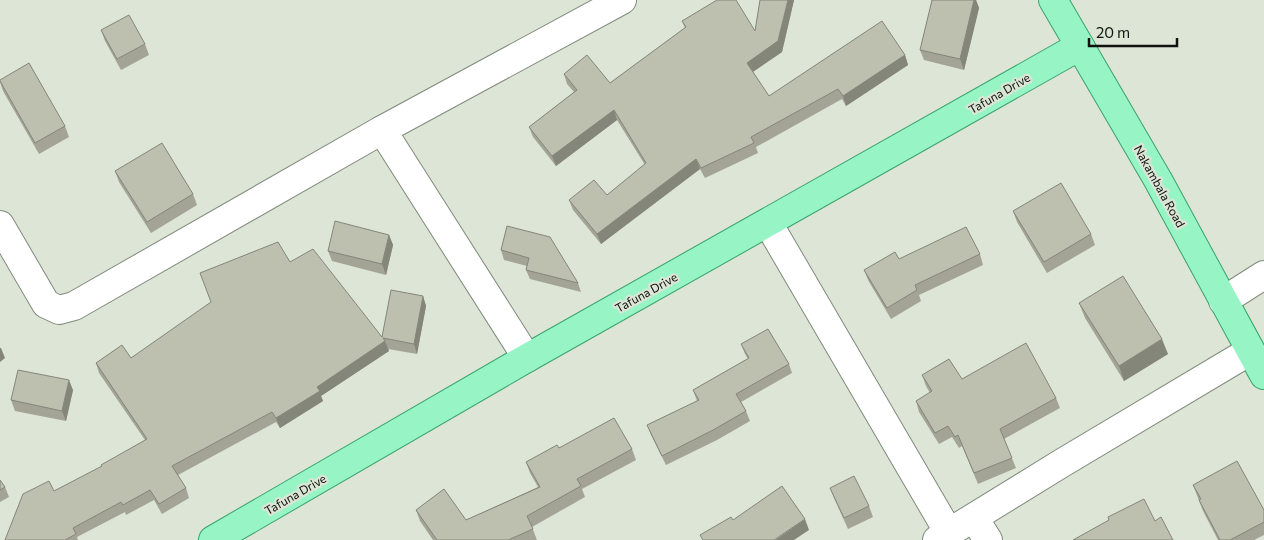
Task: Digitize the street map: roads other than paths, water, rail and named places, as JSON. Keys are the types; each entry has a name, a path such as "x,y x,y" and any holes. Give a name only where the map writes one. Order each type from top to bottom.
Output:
{"main road":[{"name":"Nakambala Road","path":"1054,0 1158,180 1264,375"},
{"name":"Tafuna Drive","path":"213,540 527,358 1080,46"}],"street":[{"path":"0,225 46,304 59,310 74,306 382,130 622,0"},
{"path":"382,130 527,358"},
{"path":"768,223 943,537 981,529 1062,463 1250,351"},
{"path":"1224,301 1264,275"}]}
